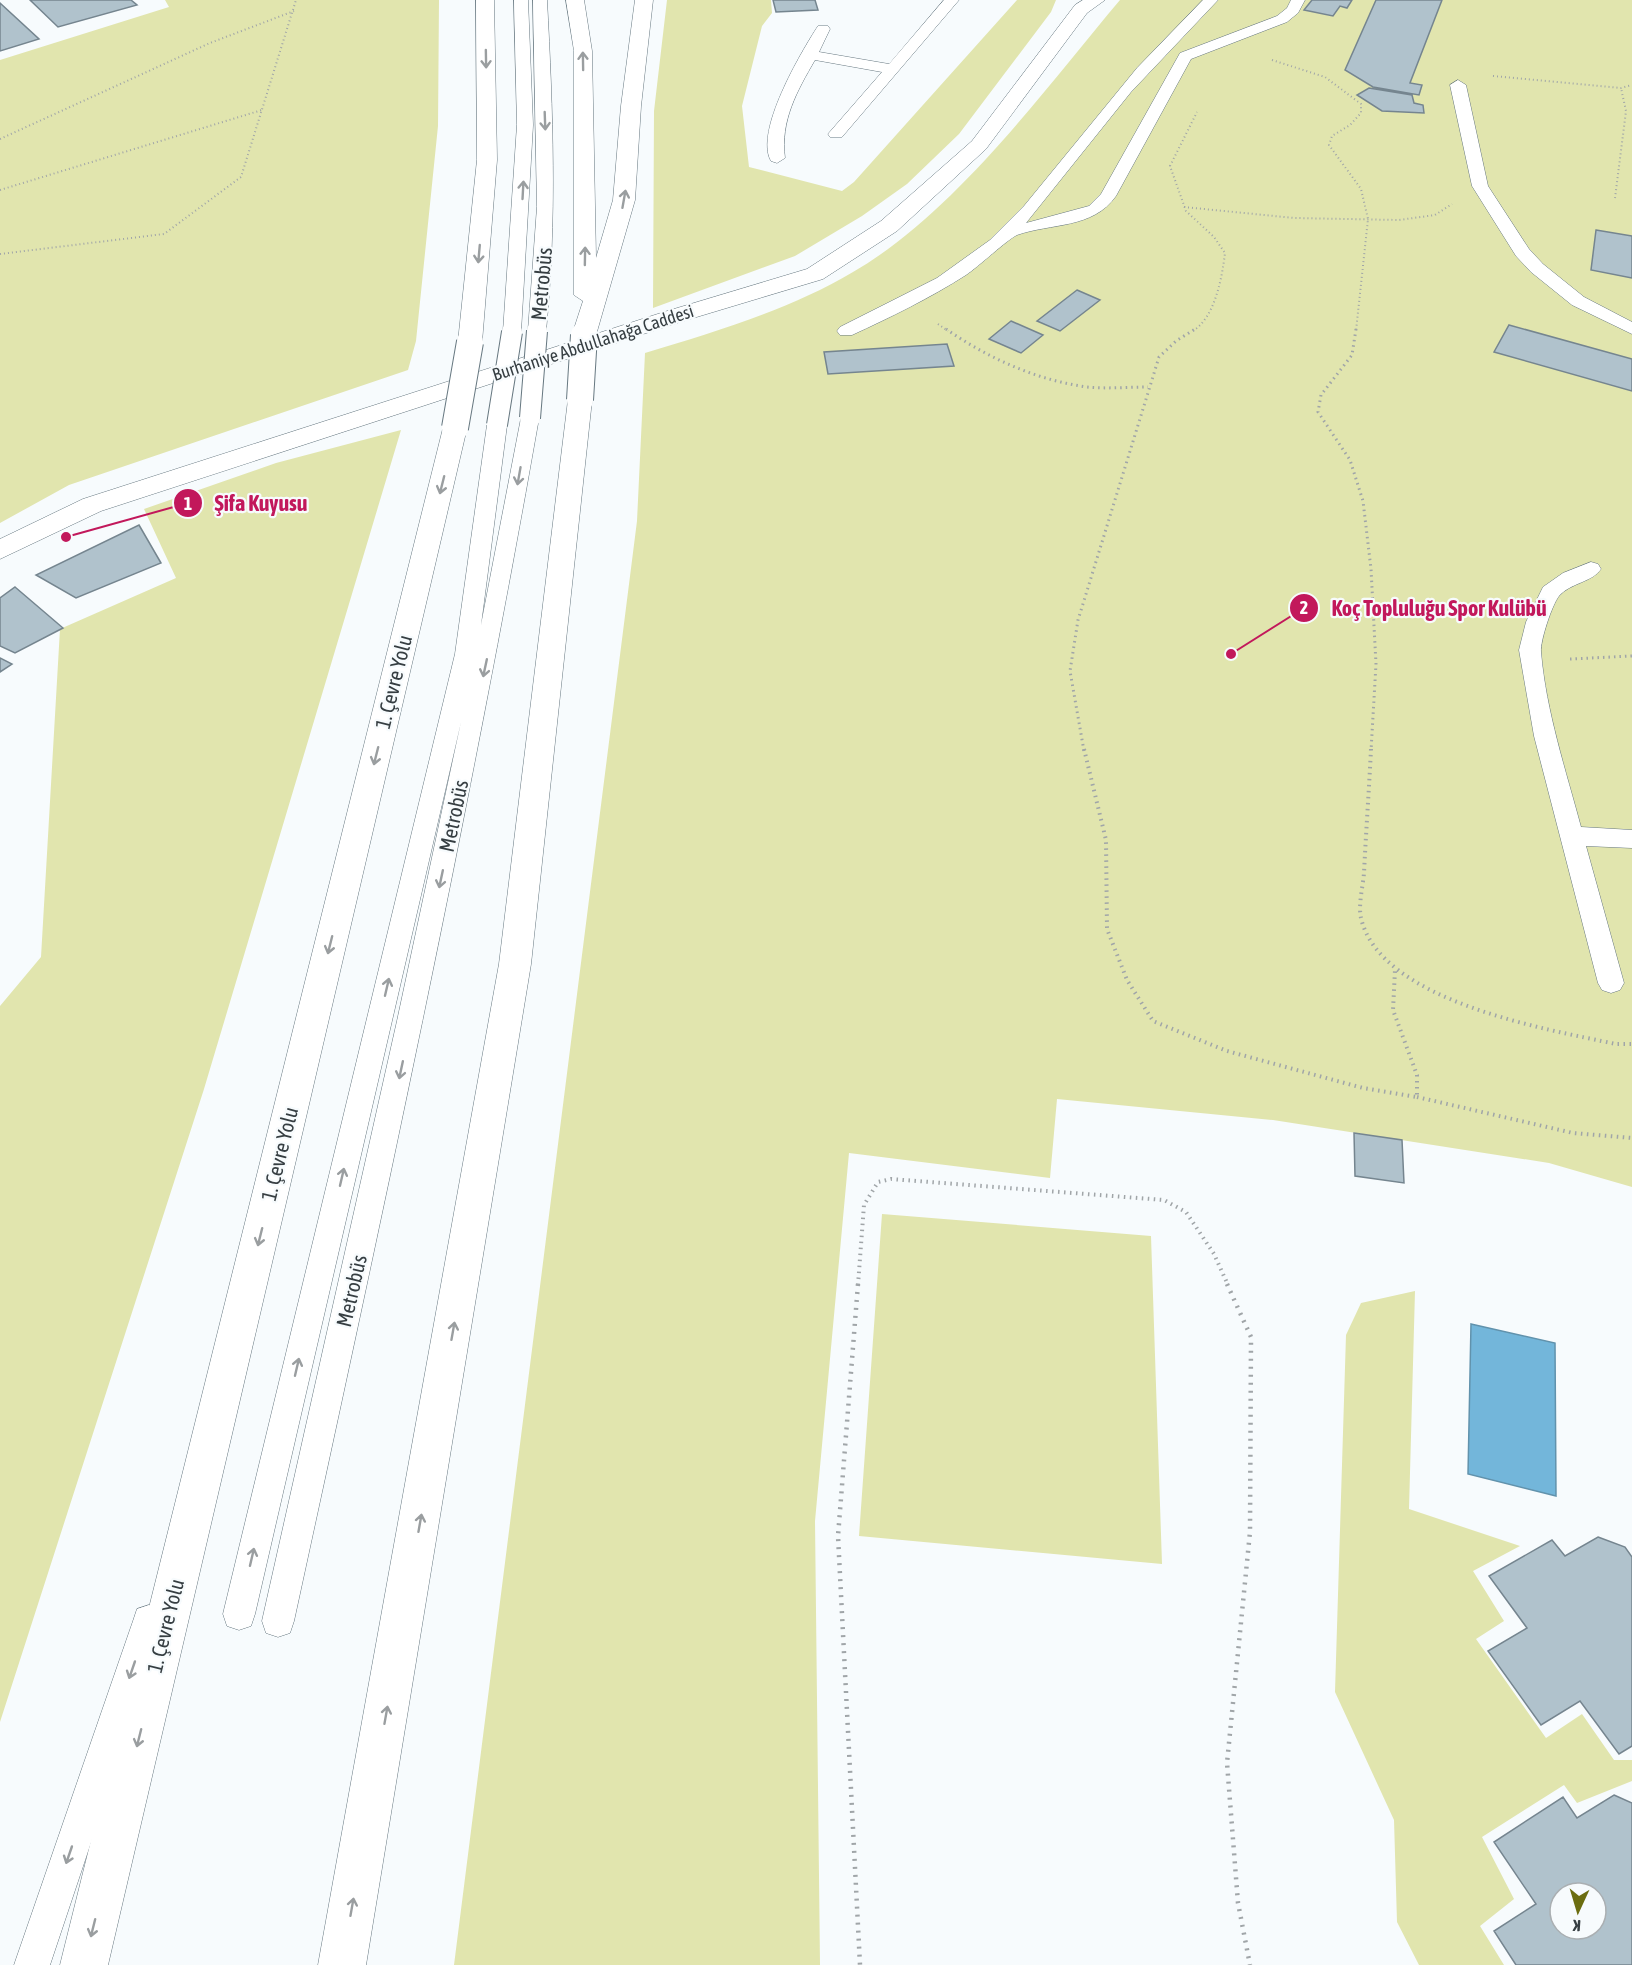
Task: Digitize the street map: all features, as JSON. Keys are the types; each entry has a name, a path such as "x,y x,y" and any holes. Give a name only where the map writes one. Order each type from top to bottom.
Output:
{"main road":[{"name":"1. Çevre Yolu","path":"84,1965 455,428 470,342 487,160 485,0"},
{"path":"342,1965 515,964 580,400 584,335 586,221 583,51 575,0"},
{"path":"584,335 624,200 631,106 644,0"},
{"name":"Burhaniye Abdullahağa Caddesi","path":"0,550 92,505 672,317 815,274 890,226 979,145 1086,3"}],"lane":[{"name":"Metrobüs","path":"238,1614 466,654 496,425 512,332 523,186 525,44 521,0"},
{"name":"Metrobüs","path":"278,1621 400,1077 488,652 530,418 545,269 547,184 540,0"},
{"path":"836,134 952,0"},
{"path":"846,331 906,303 955,276 1008,232 1124,90 1172,37 1210,0"},
{"path":"1008,232 1062,221 1095,210 1108,196 1185,56 1282,19 1293,10 1298,0"},
{"path":"777,158 776,134 789,93 812,55 823,28"},
{"path":"812,55 892,69"},
{"path":"1458,85 1480,186 1522,252 1537,268 1578,301 1632,329"},
{"path":"1592,569 1570,578 1550,592 1537,622 1530,650 1545,736 1611,983"},
{"path":"1573,836 1632,839"},
{"path":"32,1965 212,1436"}],"path":[{"path":"0,254 164,234 241,177 296,0"},
{"path":"0,139 210,43 294,10"},
{"path":"1265,59 1297,66 1325,77 1361,104 1361,113 1350,125 1332,136 1329,145 1361,189 1368,219 1356,342 1352,355 1321,394 1318,412 1350,460 1363,501 1371,569 1376,664 1361,917 1373,946 1395,970 1458,1001 1509,1021 1616,1044 1632,1044"},
{"path":"1492,76 1621,88 1632,85"},
{"path":"1615,198 1626,111 1621,88"},
{"path":"1199,105 1170,166 1184,207 1214,237 1225,253 1222,275 1204,324 1176,340 1159,357 1078,620 1070,671 1082,741 1106,840 1107,929 1127,980 1153,1021 1227,1051 1363,1088 1417,1097 1573,1133 1632,1138"},
{"path":"0,190 262,109"},
{"path":"1184,207 1294,218 1399,220 1435,215 1480,186"},
{"path":"906,303 981,353 1055,381 1090,387 1148,387"},
{"path":"1532,661 1632,656"},
{"path":"1395,970 1393,1010 1417,1075 1417,1097"},
{"path":"860,1965 838,1536 864,1204 878,1182 891,1179 1164,1200 1186,1212 1214,1254 1251,1337 1250,1532 1227,1763 1238,1903 1250,1965"}],"green space":[{"path":"165,0 439,0 438,126 416,341 408,370 69,485 0,523 0,60 169,7"},
{"path":"667,0 771,0 772,13 762,26 742,106 749,167 842,191 854,182 1017,0 1056,0 1051,12 959,134 907,184 862,216 795,256 653,308 654,111"},
{"path":"1120,0 1632,0 1632,1187 1549,1163 1273,1120 1057,1099 1050,1178 849,1153 815,1521 820,1965 454,1965 637,521 645,353 778,309 829,286 891,247 962,184 996,148"},
{"path":"401,430 204,1089 0,1722 0,1006 41,957 60,629 176,578 144,509 276,463"},
{"path":"882,1214 1151,1236 1162,1564 859,1536"},
{"path":"1415,1291 1409,1509 1520,1546 1473,1571 1504,1621 1476,1639 1546,1738 1582,1714 1614,1760 1632,1760 1632,1781 1577,1803 1564,1785 1482,1837 1514,1899 1480,1926 1504,1965 1419,1965 1397,1922 1394,1820 1335,1692 1346,1335 1361,1303"}],"water":[{"path":"1471,1324 1555,1343 1556,1496 1468,1474"}],"building":[{"path":"30,0 131,0 137,5 58,27"},
{"path":"773,0 815,0 818,10 776,12"},
{"path":"1312,0 1352,0 1347,8 1340,6 1333,16 1304,10"},
{"path":"1376,0 1442,0 1410,83 1422,85 1419,95 1373,87 1345,70"},
{"path":"0,3 39,39 0,51"},
{"path":"1369,88 1412,95 1414,103 1423,105 1424,113 1382,111 1357,95"},
{"path":"1596,230 1632,236 1632,278 1591,270"},
{"path":"1077,290 1100,300 1060,331 1037,321"},
{"path":"1011,321 1043,335 1021,353 989,339"},
{"path":"1509,325 1632,359 1632,391 1494,352"},
{"path":"947,344 954,366 828,374 824,352"},
{"path":"139,525 161,563 76,598 36,575"},
{"path":"15,587 63,628 15,653 0,646 0,598"},
{"path":"0,658 12,664 0,672"},
{"path":"1354,1133 1402,1140 1404,1183 1355,1176"},
{"path":"1598,1537 1625,1547 1632,1557 1632,1746 1619,1754 1580,1701 1541,1725 1488,1651 1527,1628 1489,1576 1552,1540 1565,1556"},
{"path":"1614,1795 1632,1803 1632,1965 1516,1965 1494,1931 1536,1904 1494,1842 1563,1797 1577,1818"}],"place":[{"name":"Şifa Kuyusu","path":"66,537"},
{"name":"Koç Topluluğu Spor Kulübü","path":"1231,654"}]}
